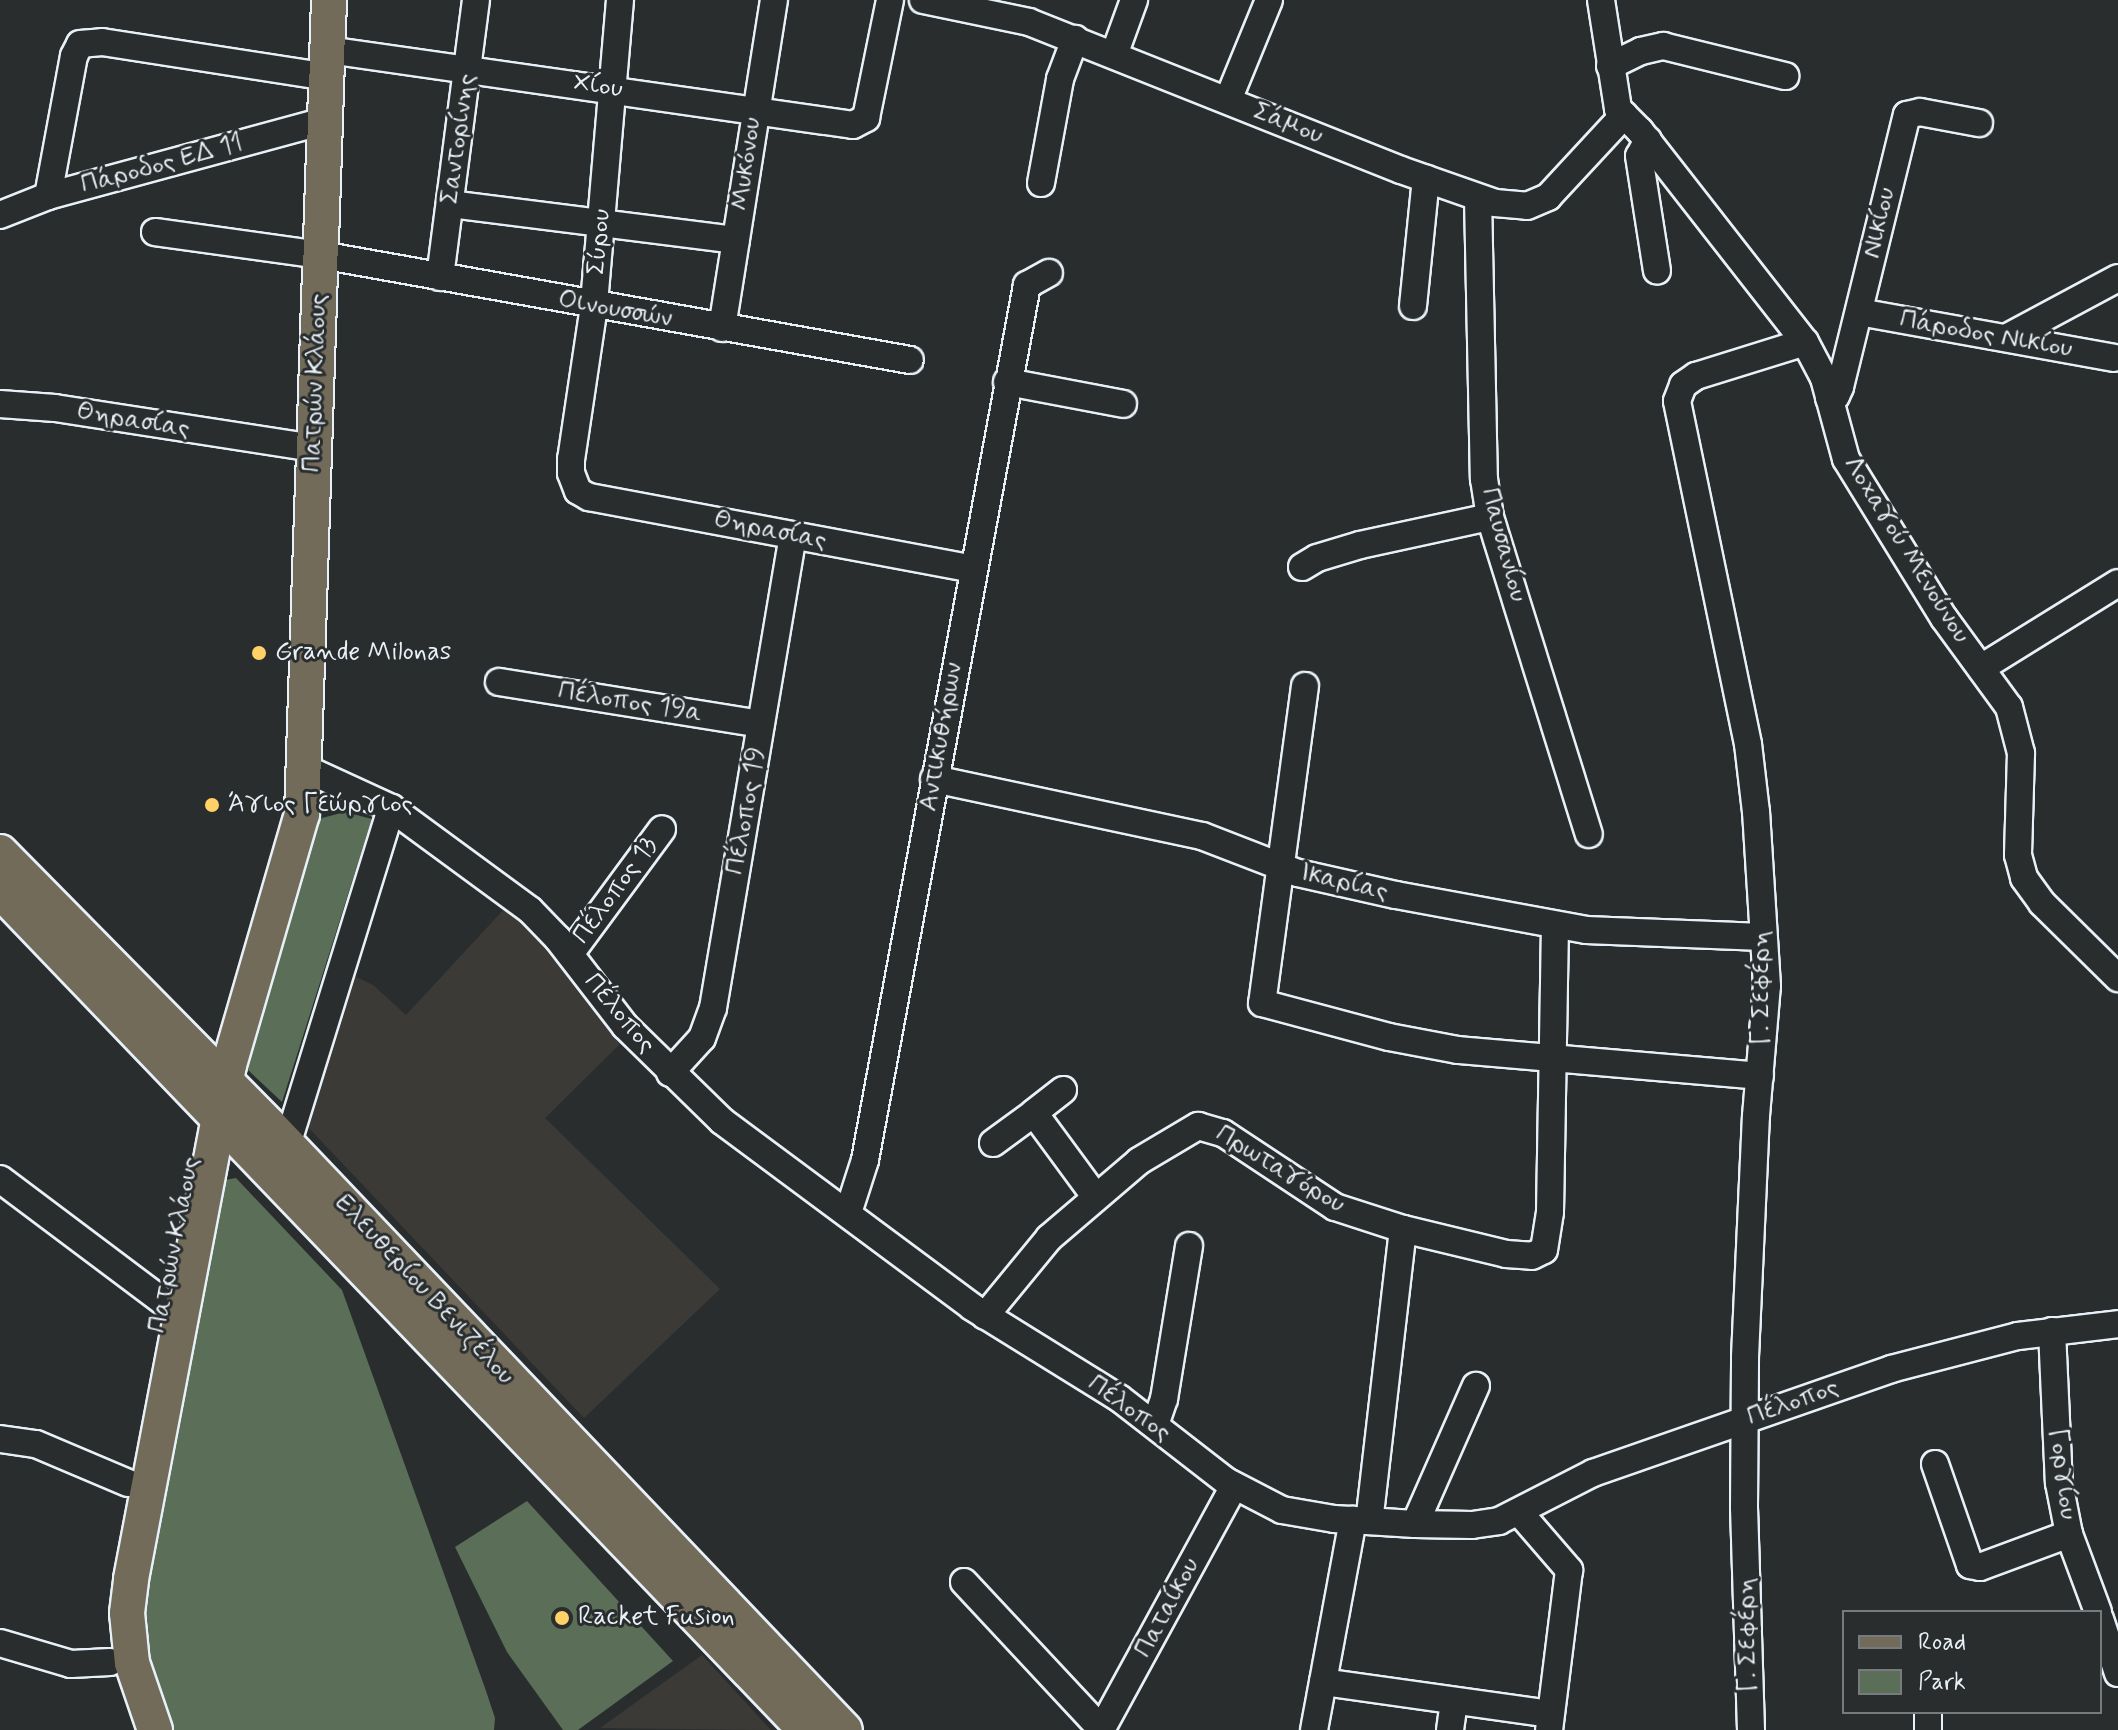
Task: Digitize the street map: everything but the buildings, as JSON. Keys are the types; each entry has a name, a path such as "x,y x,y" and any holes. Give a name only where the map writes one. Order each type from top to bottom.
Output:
{"main road":[{"name":"Πατρών Κλάους","path":"155,1730 132,1663 127,1613 174,1306 231,983 288,800 302,767 329,0"},
{"name":"Ελευθερίου Βενιζέλου","path":"0,852 214,1092 805,1730"},
{"name":"Ελευθερίου Βενιζέλου","path":"0,891 214,1092 287,1145 845,1730"},
{"name":"Πατρών Κλάους","path":"133,1730 110,1662 105,1608 128,1483 174,1306"}],"street":[{"name":"Σαντορίνης","path":"440,277 476,0"},
{"name":"Σύρου","path":"573,483 571,459 594,306 620,0"},
{"name":"Μυκόνου","path":"722,328 774,0"},
{"name":"Χίου","path":"48,196 74,56 80,44 102,42 328,63 468,69 853,125 866,118 890,0"},
{"name":"Σάμου","path":"923,0 980,5 1075,39 1426,179 1478,198 1519,206 1540,202 1580,166 1624,115"},
{"path":"1114,55 1134,0"},
{"path":"1228,100 1269,0"},
{"name":"Λοχαγού Μενούνου","path":"1601,0 1615,102 1805,342 1822,372 1846,459 1944,618 2009,707 2019,735 2018,855 2022,873 2042,903 2118,978"},
{"path":"1041,183 1060,79 1075,39"},
{"path":"1610,66 1641,51 1663,46 1785,76"},
{"name":"Νικίου","path":"1829,398 1838,392 1907,115 1920,112 1979,123"},
{"name":"Πάροδος ΕΔ 11","path":"0,215 48,196 325,121"},
{"path":"1648,140 1639,156 1657,271"},
{"path":"1413,306 1426,179"},
{"name":"Παυσανίου","path":"1478,198 1484,479 1490,517 1589,834"},
{"path":"450,204 736,240"},
{"name":"Οινουσσών","path":"155,232 321,255 910,360"},
{"name":"Αντικυθήρων","path":"848,1213 865,1160 1027,285 1049,273"},
{"path":"2006,338 2118,278"},
{"name":"Πάροδος Νικίου","path":"1859,312 2114,358"},
{"name":"Γ. Σεφέρη","path":"1751,1730 1745,1420 1752,1196 1767,1005 1756,812 1748,744 1677,401 1681,388 1690,379 1805,342"},
{"path":"1007,382 1123,404"},
{"name":"Θηρασίας","path":"0,404 55,408 313,448"},
{"name":"Θηρασίας","path":"573,483 578,491 589,497 972,569"},
{"path":"1302,567 1360,545 1490,517"},
{"name":"Πέλοπος 19","path":"670,1073 702,1038 710,1022 793,536"},
{"path":"1981,668 2118,583"},
{"name":"Πέλοπος 19α","path":"499,682 761,724"},
{"path":"1305,686 1262,1003 1424,1044 1551,1061 1760,1076"},
{"name":"Πέλοπος","path":"302,767 391,808 530,910 570,954 625,1026 722,1121 985,1316 1119,1398 1234,1486 1282,1510 1415,1524 1484,1524 1519,1512 1593,1473 1943,1354 2052,1331 2118,1324"},
{"name":"Ικαρίας","path":"934,779 1202,836 1282,867 1336,883 1555,925 1601,932 1763,937"},
{"path":"287,1145 391,808"},
{"name":"Πέλοπος 13","path":"570,954 662,829"},
{"path":"1314,1730 1361,1520 1403,1229 1506,1254 1532,1256 1543,1252 1550,1212 1555,925"},
{"path":"993,1143 1063,1090"},
{"path":"1034,1113 1095,1196"},
{"name":"Πρωταγόρου","path":"985,1316 1039,1249 1095,1196 1157,1149 1191,1128 1203,1126 1223,1133 1335,1207 1403,1229"},
{"path":"0,1179 174,1306"},
{"path":"1155,1425 1164,1399 1189,1246"},
{"name":"Γοργίου","path":"2052,1331 2056,1455 2069,1534 2097,1610"},
{"path":"1415,1524 1476,1386"},
{"path":"0,1439 36,1444 128,1483"},
{"path":"1935,1464 1970,1565 1980,1567 2069,1534"},
{"name":"Παταίκου","path":"1101,1730 1234,1486"},
{"path":"1323,1682 1454,1702 1549,1722 1569,1570 1519,1512"},
{"path":"964,1582 1101,1730"},
{"path":"2102,1625 2118,1673"},
{"path":"0,1643 71,1664 110,1662"},
{"path":"1450,1730 1454,1702"}],"shaded area":[{"path":"507,906 534,929 623,1041 545,1118 720,1289 584,1418 306,1125 354,976 373,985 406,1015"},
{"path":"702,1655 771,1730 600,1728"}],"green space":[{"path":"345,812 372,819 282,1102 248,1070 252,1042 315,829 322,818"},
{"path":"236,1178 342,1290 485,1688 495,1718 494,1730 172,1730 145,1648 143,1592 225,1180"},
{"name":"Racket Fusion","path":"527,1501 673,1661 578,1730 563,1730 507,1652 455,1547"}],"place":[{"name":"Grande Milonas","path":"259,653"},
{"name":"Άγιος Γεώργιος","path":"212,805"},
{"name":"Racket Fusion","path":"562,1618"}]}
